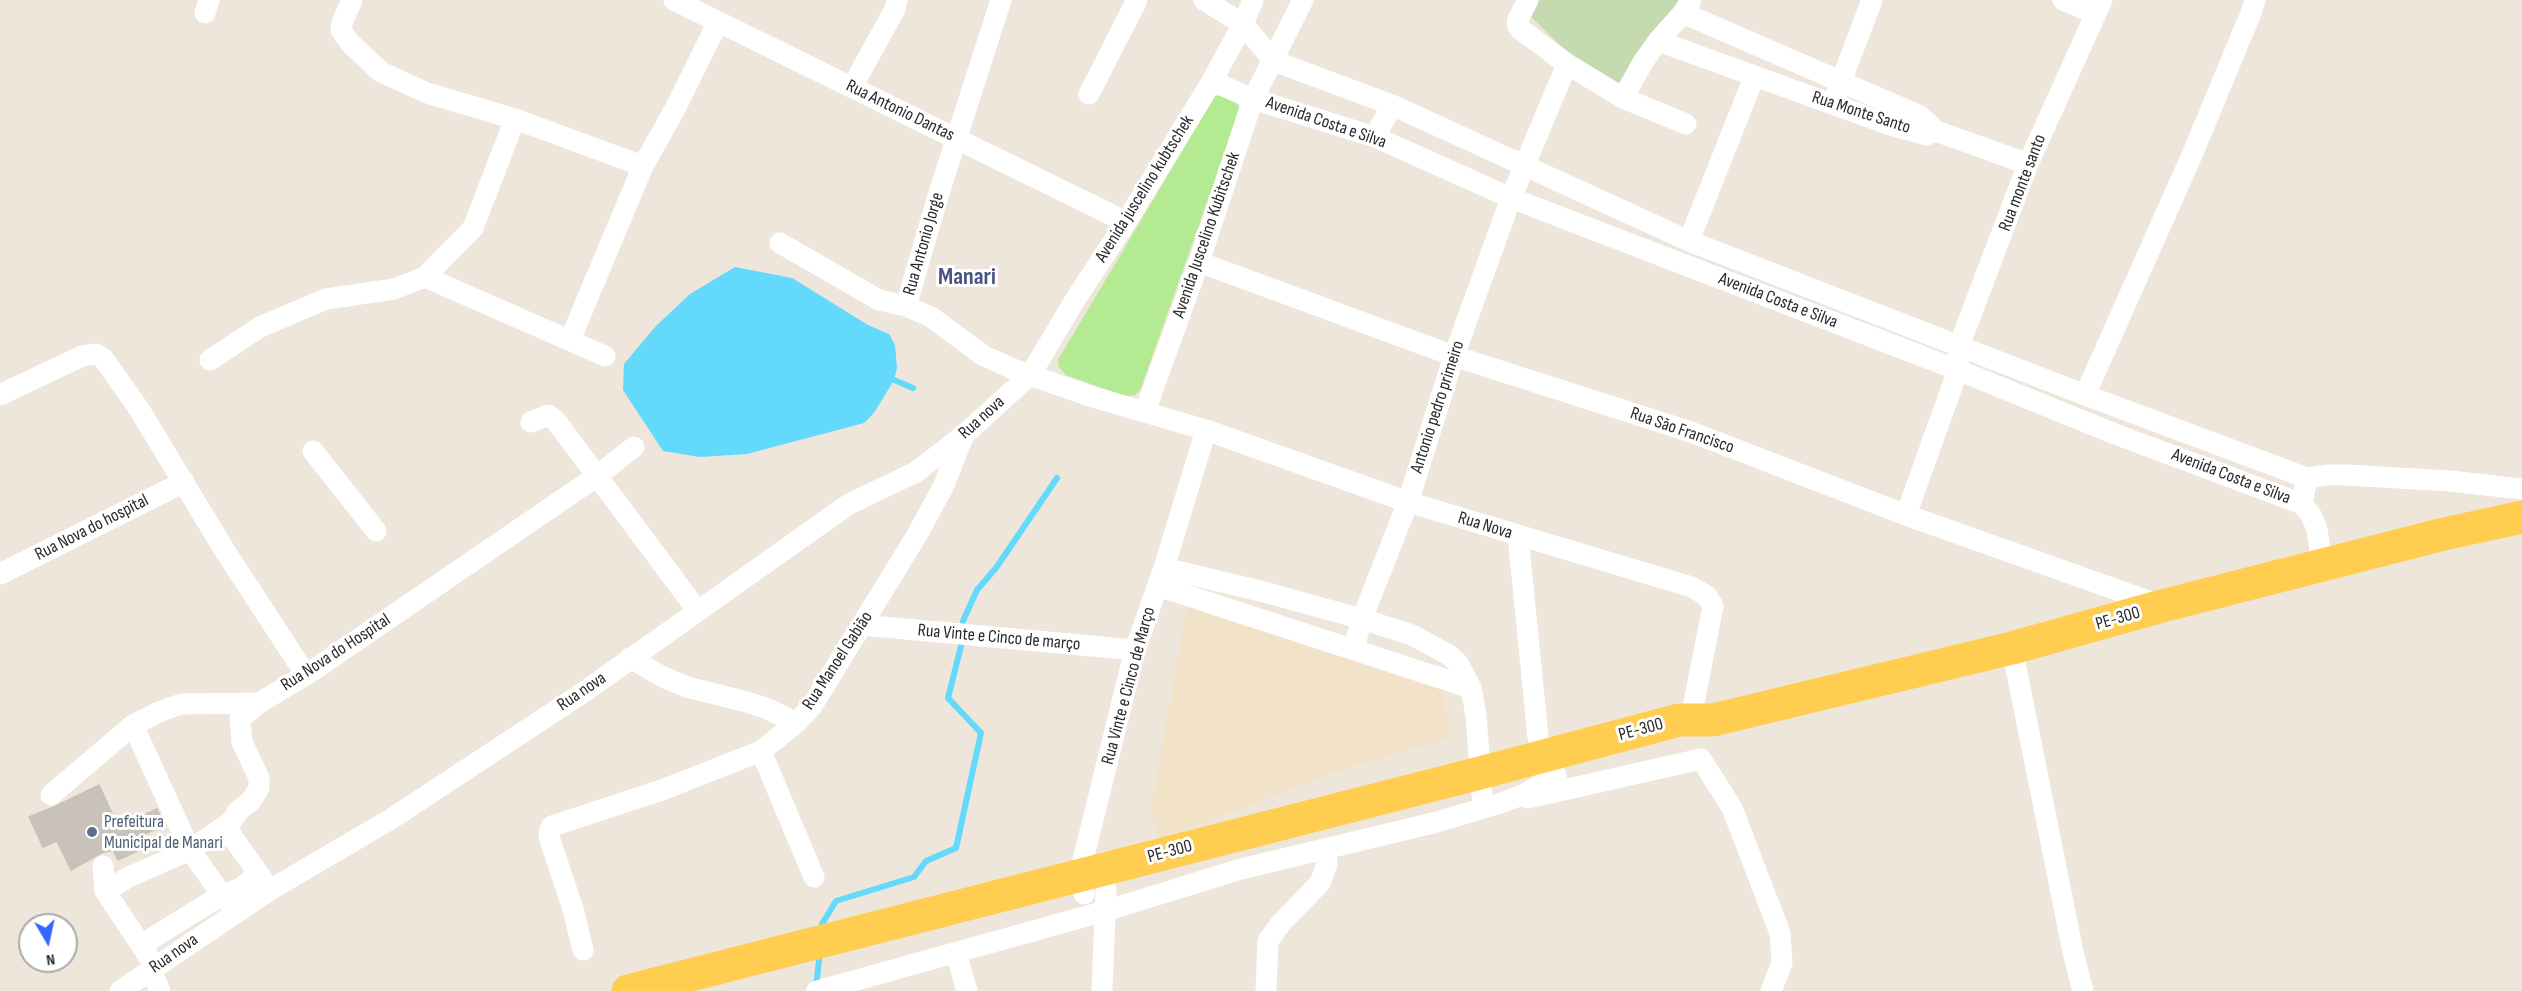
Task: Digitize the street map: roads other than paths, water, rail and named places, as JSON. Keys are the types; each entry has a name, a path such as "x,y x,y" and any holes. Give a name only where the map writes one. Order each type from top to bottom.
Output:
{"main road":[{"name":"PE-300","path":"712,991 1487,791 1548,766 1702,719 2012,648 2162,606 2444,534 2522,517"},
{"name":"PE-300","path":"628,991 1094,892"}],"street":[{"path":"352,0 341,30 351,44 381,72 427,93 515,119 643,166"},
{"name":"Rua Antonio Dantas","path":"674,0 1126,222"},
{"path":"852,87 895,9 897,0"},
{"name":"Rua Antonio Jorge","path":"1001,0 906,306 931,317 984,356 1018,371 1093,397 1145,411"},
{"path":"1089,94 1137,0"},
{"path":"1204,0 1243,24 1274,61"},
{"name":"Avenida juscelino kubtschek","path":"1031,374 1212,81 1243,24 1253,0"},
{"name":"Avenida Juscelino Kubitschek","path":"1145,411 1200,262 1253,99 1303,0"},
{"path":"1528,0 1520,13 1517,24 1520,28 1567,64 1623,98 1686,124"},
{"path":"1832,104 1872,0"},
{"path":"2063,0 2099,7"},
{"path":"2085,395 2192,155 2252,13 2254,0"},
{"path":"1623,98 1658,41 1687,7"},
{"name":"Rua Monte Santo","path":"1658,41 1754,77 1926,135 1936,131 1920,116 1840,81 1687,7"},
{"name":"Rua monte santo","path":"1906,515 1958,370 1959,345 2028,164 2099,7"},
{"path":"570,340 643,166 675,109 718,22"},
{"name":"Avenida Costa e Silva","path":"1274,61 1392,105 1689,241 2085,395 2307,478"},
{"name":"Antonio pedro primeiro","path":"1354,648 1362,619 1408,502 1454,356 1511,198 1567,64"},
{"path":"1689,241 1754,77"},
{"name":"Avenida Costa e Silva","path":"1212,81 1253,99 1375,137 1511,198 1958,370 2115,434 2302,504"},
{"path":"1375,137 1392,105"},
{"path":"210,360 261,327 326,299 394,289 425,277 473,228 515,119"},
{"path":"1936,131 2028,164"},
{"path":"780,243 879,300 906,306"},
{"name":"Rua São Francisco","path":"1200,262 1454,356 1691,432 1906,515 2162,606"},
{"path":"425,277 605,356"},
{"path":"0,395 82,356 96,354 103,358 139,409 237,570 306,675"},
{"name":"Rua nova","path":"120,991 237,911 264,882 390,819 581,694 849,504 896,483 932,462 1031,374"},
{"name":"Rua Nova","path":"1145,411 1206,430 1408,502 1692,587 1707,596 1713,606 1702,719"},
{"path":"531,422 545,415 551,416 697,610"},
{"name":"Rua Vinte e Cinco de Março","path":"1102,991 1094,892 1135,650 1161,577 1206,430"},
{"name":"Rua Manoel Gabião","path":"583,950 549,832 556,823 662,790 761,752 796,723 812,706 931,511 965,434"},
{"name":"Rua Nova do Hospital","path":"231,822 238,811 251,801 259,788 259,778 242,742 240,719 259,703 306,675 597,476 634,447"},
{"path":"313,451 376,531"},
{"path":"2322,566 2317,529 2311,515 2302,504 2307,478 2346,475 2450,481 2522,489"},
{"name":"Rua Nova do hospital","path":"0,574 184,483"},
{"path":"1518,536 1548,766"},
{"path":"1161,577 1264,592 1362,619 1432,644 1458,663 1472,688 1487,791"},
{"path":"1161,577 1354,648 1472,688"},
{"name":"Rua Vinte e Cinco de março","path":"862,625 1135,650"},
{"path":"2012,648 2070,940 2083,991"},
{"path":"630,658 663,677 687,687 747,702 768,709 796,723"},
{"path":"51,795 133,725 159,712 181,704 259,703"},
{"path":"133,725 190,850 222,896 237,911"},
{"path":"761,752 814,877"},
{"path":"817,991 956,953 1094,892 1241,869 1326,849 1487,791 1701,759 1732,808 1780,933 1782,963 1772,991"},
{"path":"141,945 222,896 264,882 229,832 231,822"},
{"path":"105,891 129,877 190,850 231,822"},
{"path":"1266,991 1269,941 1281,923 1320,883 1327,864 1326,849"},
{"path":"103,866 105,891 141,945 153,969 160,991"},
{"path":"956,953 967,991"}],"water":[{"path":"735,267 792,278 868,325 889,334 895,345 897,368 894,380 874,413 864,423 747,454 700,457 663,451 623,390 624,364 656,326 690,294"}],"waterway":[{"path":"894,380 913,388"},
{"path":"963,621 977,590 996,568 1057,478"},
{"path":"822,930 822,924 836,901 914,877 926,861 956,848 981,733 948,698 961,646"},
{"path":"816,987 820,952"}],"place":[{"name":"Prefeitura Municipal de Manari","path":"92,832"}],"district":[{"name":"Manari","path":"967,278"}]}
